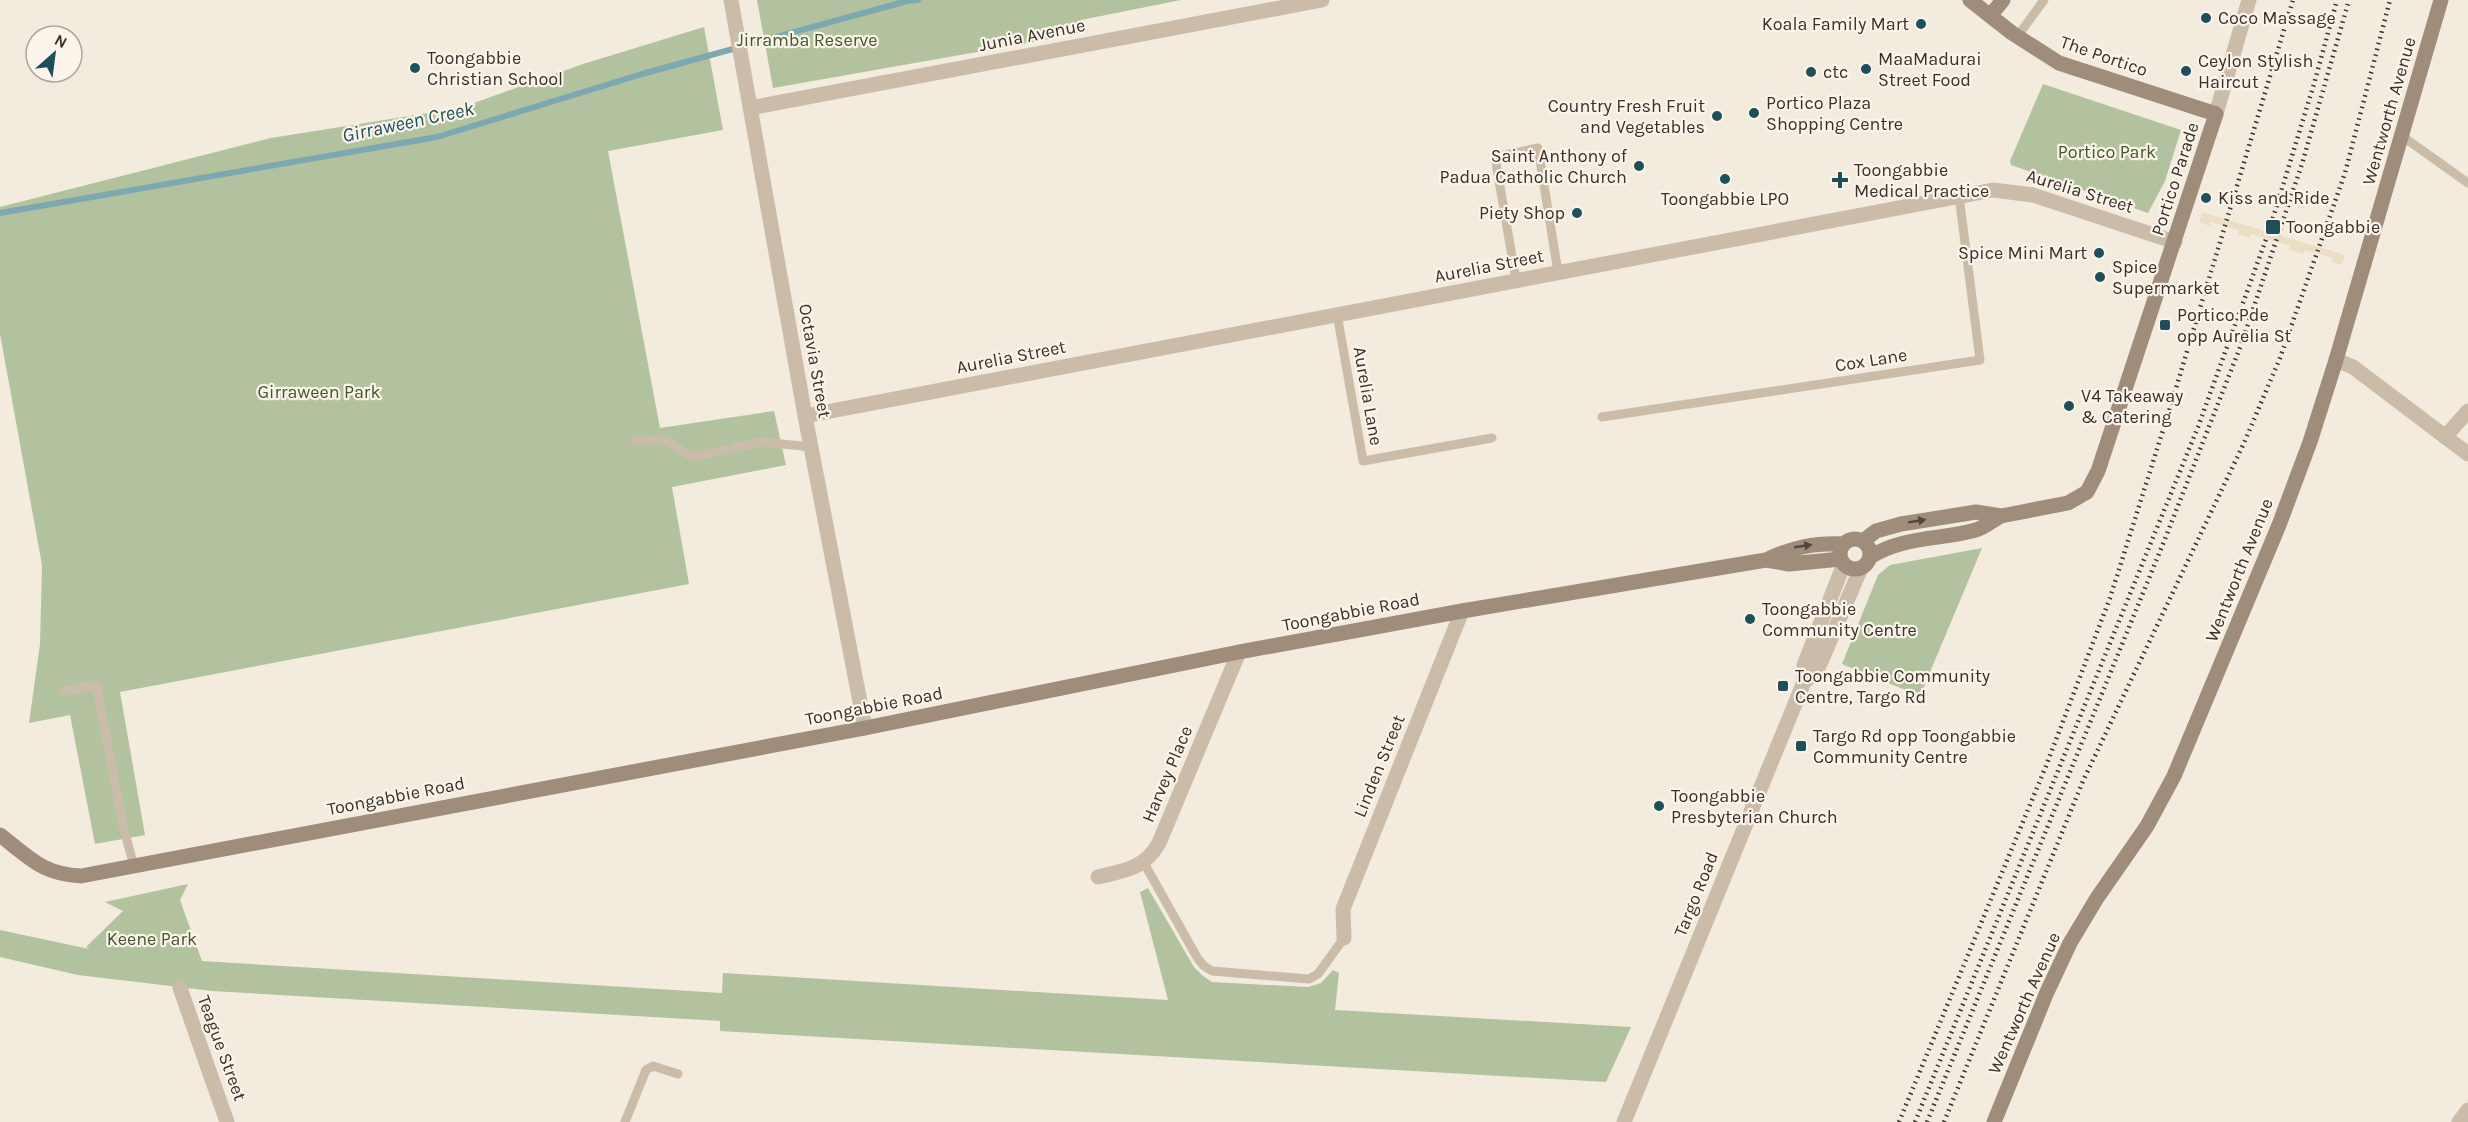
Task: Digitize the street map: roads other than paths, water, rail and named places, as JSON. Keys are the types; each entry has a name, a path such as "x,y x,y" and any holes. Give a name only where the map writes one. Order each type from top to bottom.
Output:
{"main road":[{"name":"The Portico","path":"1970,0 2017,37 2059,63 2216,114"},
{"path":"1990,16 2003,0"},
{"name":"Wentworth Avenue","path":"1994,1122 2047,992 2070,943 2097,898 2147,826 2174,776 2295,482 2336,360 2441,0"},
{"name":"Portico Parade","path":"2001,516 2068,504 2087,492 2098,471 2216,114"},
{"path":"1863,541 1876,531 1901,524 1976,512 2001,516"},
{"path":"1865,562 1869,548 1863,541 1852,539 1844,544 1840,551 1842,562 1852,569 1865,562 1882,549 1918,539 1977,530 2001,516"},
{"name":"Toongabbie Road","path":"0,835 39,865 59,874 81,876 865,728 1239,652 1462,611 1766,560 1790,548 1821,543 1844,544"},
{"name":"Toongabbie Road","path":"1766,560 1789,564 1842,562"}],"street":[{"name":"Octavia Street","path":"731,0 805,416 865,728"},
{"name":"Junia Avenue","path":"750,108 1322,0"},
{"name":"Portico Parade","path":"2216,114 2249,0"},
{"name":"Aurelia Street","path":"805,416 1993,190 2018,192 2175,242"},
{"path":"2336,360 2353,368 2468,454"},
{"path":"2445,437 2468,411"},
{"name":"Targo Road","path":"1624,1122 1804,682 1804,665 1842,562"},
{"name":"Targo Road","path":"1804,682 1817,671 1865,562"},
{"name":"Linden Street","path":"1344,938 1343,909 1462,611"},
{"name":"Harvey Place","path":"1144,863 1151,857 1159,843 1239,652"},
{"path":"1098,877 1144,863"},
{"name":"Teague Street","path":"180,988 227,1122"},
{"path":"2459,1122 2468,1110"}],"lane":[{"path":"2017,37 2044,0"},
{"path":"2402,136 2468,183"},
{"path":"1516,280 1495,157 1538,148 1558,272"},
{"name":"Cox Lane","path":"1602,417 1980,360 1959,196"},
{"name":"Aurelia Lane","path":"1337,314 1363,461 1492,438"},
{"path":"636,441 665,440 693,457 761,442 812,447"},
{"path":"64,691 96,685 124,830 134,866"},
{"path":"1144,863 1198,959 1203,966 1212,970 1309,979 1318,974 1344,938"},
{"path":"625,1122 646,1070 653,1066 678,1074"}],"waterway":[{"name":"Girraween Creek","path":"0,213 437,137 642,74 907,1 918,0"}],"railway":[{"path":"1899,1122 2046,766 2110,598 2293,0"},
{"path":"1915,1122 2198,427 2269,231 2337,0"},
{"path":"1927,1122 2163,544 2241,345 2302,164 2349,0"},
{"path":"1944,1122 2083,781 2244,443 2280,358 2345,173 2390,0"}],"place":[{"name":"Coco Massage","path":"2206,18"},
{"name":"Koala Family Mart","path":"1921,24"},
{"name":"Toongabbie Christian School","path":"415,68"},
{"name":"MaaMadurai Street Food","path":"1866,69"},
{"name":"Ceylon Stylish Haircut","path":"2186,71"},
{"name":"ctc","path":"1811,72"},
{"name":"Portico Plaza Shopping Centre","path":"1754,113"},
{"name":"Country Fresh Fruit and Vegetables","path":"1717,116"},
{"name":"Saint Anthony of Padua Catholic Church","path":"1639,166"},
{"name":"Toongabbie LPO","path":"1725,179"},
{"name":"Toongabbie Medical Practice","path":"1840,180"},
{"name":"Kiss and Ride","path":"2206,198"},
{"name":"Piety Shop","path":"1577,213"},
{"name":"Toongabbie","path":"2273,227"},
{"name":"Spice Mini Mart","path":"2099,253"},
{"name":"Spice Supermarket","path":"2100,277"},
{"name":"Portico Pde opp Aurelia St","path":"2165,325"},
{"name":"V4 Takeaway & Catering","path":"2069,406"},
{"name":"Toongabbie Community Centre","path":"1750,619"},
{"name":"Toongabbie Community Centre, Targo Rd","path":"1783,686"},
{"name":"Targo Rd opp Toongabbie Community Centre","path":"1801,746"},
{"name":"Toongabbie Presbyterian Church","path":"1659,806"}],"park label":[{"name":"Jirramba Reserve","path":"807,40"},
{"name":"Portico Park","path":"2107,152"},
{"name":"Girraween Park","path":"319,392"},
{"name":"Keene Park","path":"152,939"}]}
